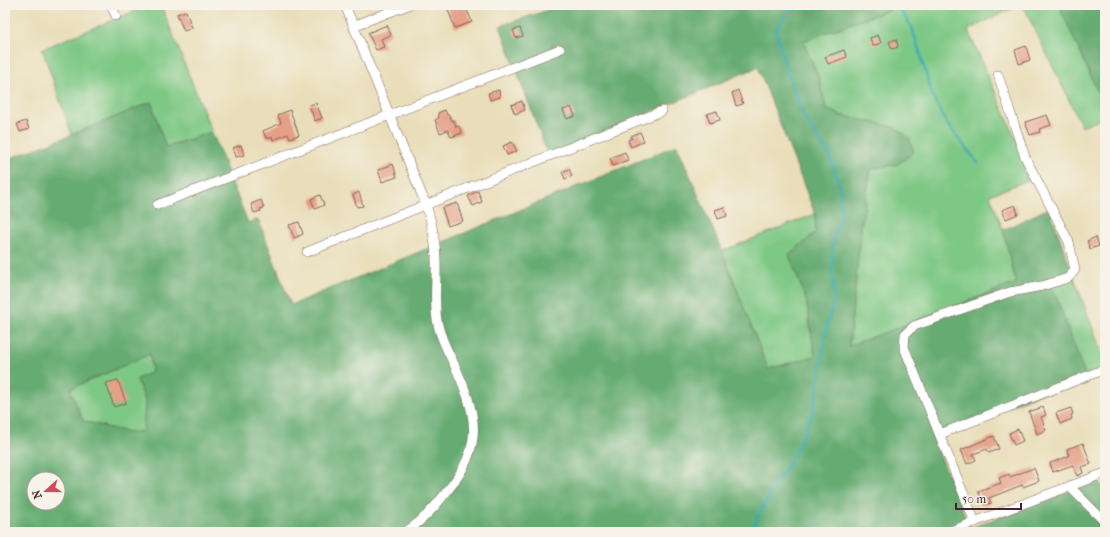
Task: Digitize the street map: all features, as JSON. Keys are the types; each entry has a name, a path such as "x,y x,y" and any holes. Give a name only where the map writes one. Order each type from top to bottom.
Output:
{"street":[{"path":"111,5 116,16"},
{"path":"345,5 426,205 432,229 436,260 436,311 438,325 443,340 463,383 474,421 474,438 470,454 453,484 425,517 405,532"},
{"path":"353,26 408,5"},
{"path":"157,205 560,49"},
{"path":"975,522 904,347 906,334 914,326 1010,292 1042,286 1068,278 1075,270 1069,242 1026,157 998,75"},
{"path":"306,252 662,111"},
{"path":"940,434 1105,369"},
{"path":"948,532 1105,473"},
{"path":"1070,487 1105,522"}],"green space":[{"path":"150,5 161,5 212,132 165,147 151,102 72,135 42,49"},
{"path":"563,5 902,5 803,41 820,81 826,109 843,116 894,127 909,138 914,152 898,164 871,169 862,219 849,346 1016,283 1003,230 1049,208 1072,272 1051,283 1085,375 933,438 970,528 1099,480 1105,493 1105,532 5,532 5,160 72,135 151,102 166,147 212,132 248,223 258,219 291,305 677,145 722,251 768,369 815,356 806,299 789,255 816,232 815,214 758,67 548,155 500,26","holes":["150,354 152,372 137,379 145,400 143,431 130,433 83,421 70,389"]},
{"path":"902,5 1018,5 968,30 1033,178 990,195 1003,230 1017,283 849,346 862,219 871,169 898,164 894,127 843,116 826,109 820,81 803,41"},
{"path":"1023,5 1059,5 1105,108 1105,117 1082,127"},
{"path":"1059,5 1105,5 1105,108"},
{"path":"815,214 816,232 790,255 806,299 815,356 768,370 722,251"},
{"path":"1072,272 1105,361 1105,367 1085,375 1051,282"},
{"path":"150,354 152,372 137,379 145,400 144,431 130,433 83,421 70,389"}],"building":[{"path":"446,5 465,5 472,22 455,28"},
{"path":"186,11 192,28 184,31 177,14"},
{"path":"387,25 391,35 381,39 384,47 376,50 368,33"},
{"path":"520,28 523,36 516,38 513,30"},
{"path":"878,35 881,43 873,46 870,38"},
{"path":"896,39 898,47 892,49 889,42"},
{"path":"1026,46 1030,60 1019,64 1015,50"},
{"path":"844,50 847,57 828,64 825,57"},
{"path":"499,90 500,97 490,100 488,93"},
{"path":"738,90 743,104 736,106 732,93"},
{"path":"522,101 525,110 515,114 511,105"},
{"path":"316,103 322,118 315,121 309,105"},
{"path":"571,107 575,116 567,119 563,110"},
{"path":"290,110 299,135 290,138 288,134 273,140 272,137 269,139 268,137 266,138 263,131 281,123 278,115"},
{"path":"445,110 452,121 454,120 456,127 459,126 462,133 451,137 448,130 440,133 435,120 439,118 438,113"},
{"path":"717,111 720,120 710,123 707,114"},
{"path":"1047,115 1051,125 1039,129 1040,132 1030,135 1025,122"},
{"path":"26,121 29,129 20,132 17,124"},
{"path":"640,132 644,141 631,147 628,140 632,138 631,136"},
{"path":"512,142 517,151 507,155 503,146"},
{"path":"241,145 244,155 236,157 233,148"},
{"path":"625,152 628,160 613,166 610,158"},
{"path":"393,164 397,177 382,182 378,170"},
{"path":"569,169 572,176 565,179 562,172"},
{"path":"478,191 482,202 473,206 468,196"},
{"path":"359,192 363,206 357,207 353,195"},
{"path":"320,195 324,205 315,209 311,199"},
{"path":"261,200 264,208 260,209 261,211 254,213 251,204"},
{"path":"457,203 463,221 448,226 442,208"},
{"path":"1015,205 1018,214 1006,219 1002,210"},
{"path":"724,207 727,216 718,219 715,210"},
{"path":"299,222 303,234 294,238 289,225"},
{"path":"1096,237 1099,246 1090,249 1087,241"},
{"path":"118,380 126,403 114,407 106,383"},
{"path":"1043,407 1046,415 1041,417 1046,430 1037,434 1029,412"},
{"path":"1071,408 1073,414 1071,415 1072,419 1060,424 1056,413"},
{"path":"1018,429 1023,441 1014,445 1009,433"},
{"path":"994,436 999,449 989,453 987,449 973,454 976,460 967,464 961,450"},
{"path":"1083,443 1091,464 1081,467 1083,473 1077,476 1073,465 1053,472 1050,463 1069,456 1067,449"},
{"path":"1034,468 1039,481 1023,487 1022,485 989,498 991,503 984,505 978,491 1001,483 999,478 1009,474 1010,477"}],"waterway":[{"path":"753,532 756,519 799,445 814,408 826,332 834,297 832,264 834,236 842,210 839,183 830,156 803,115 786,69 776,30 791,5"},
{"path":"897,5 912,27 933,97 947,124 978,163"}]}
